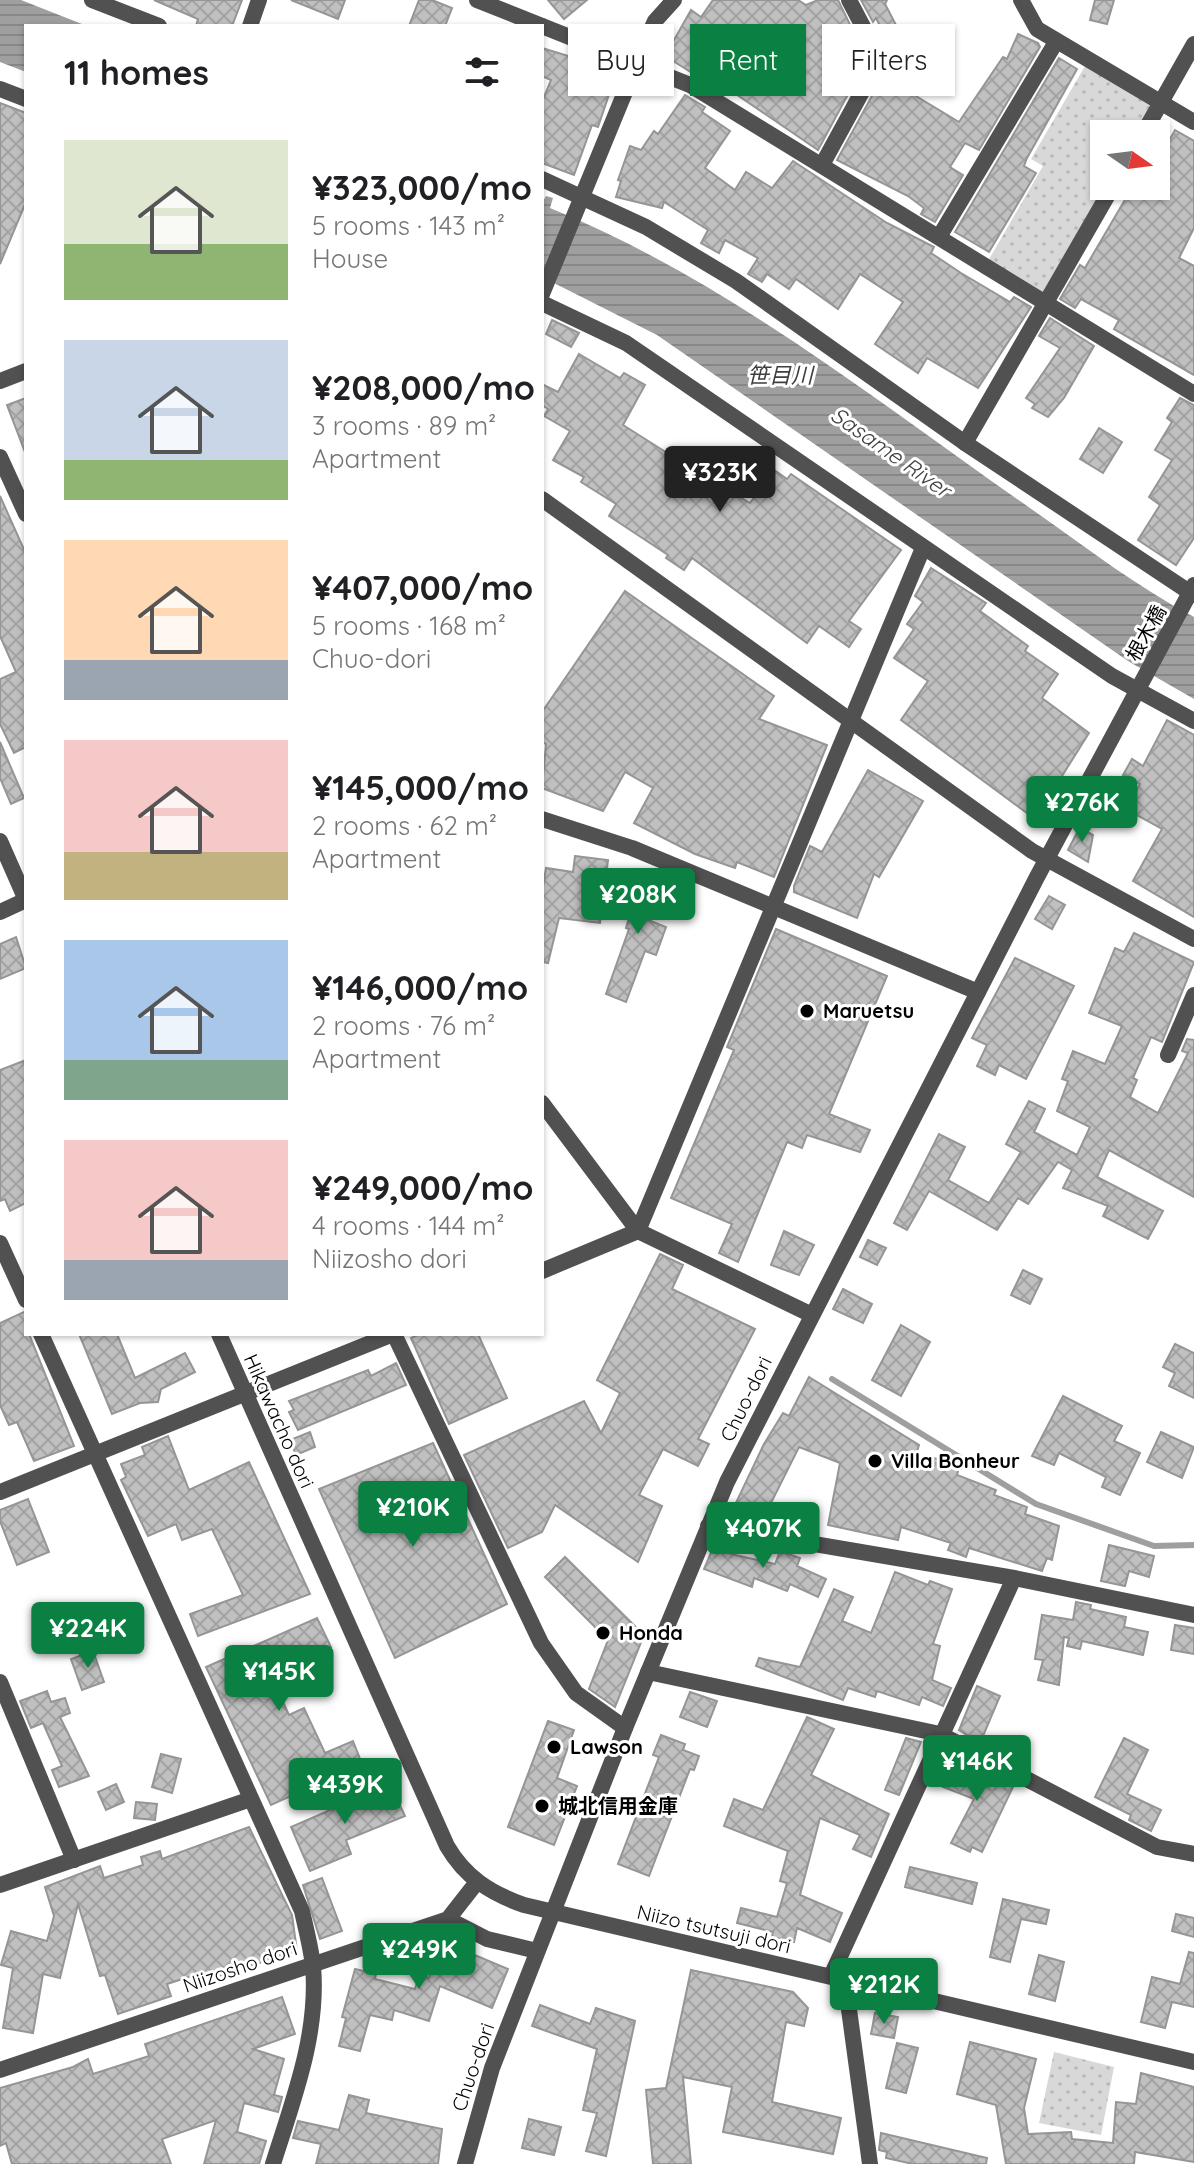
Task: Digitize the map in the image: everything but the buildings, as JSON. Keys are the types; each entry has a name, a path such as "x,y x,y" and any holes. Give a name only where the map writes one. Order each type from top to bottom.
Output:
{"street":[{"path":"92,0 154,24"},
{"path":"251,24 259,0"},
{"path":"477,0 537,24"},
{"path":"654,24 674,0"},
{"path":"822,165 880,59 849,0"},
{"path":"1021,0 1037,29 1194,122"},
{"path":"544,27 568,36"},
{"path":"939,237 1056,42"},
{"path":"1151,120 1194,44"},
{"path":"674,79 690,85 822,165 1194,394"},
{"path":"0,89 24,98"},
{"path":"544,289 624,96"},
{"path":"544,180 581,200 646,227 736,281 965,443 1191,593"},
{"path":"965,443 1105,200"},
{"path":"544,304 626,343 923,548 1194,721"},
{"path":"0,381 24,372"},
{"path":"0,457 24,510"},
{"path":"544,500 1048,859 1194,939"},
{"path":"544,1270 638,1231 923,548"},
{"name":"根木橋","path":"1138,688 1191,593"},
{"name":"Chuo-dori","path":"465,2164 481,2098 625,1728 708,1526 810,1314 1138,688"},
{"path":"544,820 632,848 978,992"},
{"path":"0,841 24,895"},
{"path":"0,912 24,901"},
{"path":"1168,1055 1194,995"},
{"path":"544,1106 638,1231 810,1314"},
{"path":"0,1243 24,1296"},
{"path":"42,1336 302,1911 313,1964 307,2049 273,2164"},
{"name":"Hikawacho dori","path":"220,1336 447,1846 460,1866 477,1882 513,1901 552,1912"},
{"path":"0,1492 244,1391 389,1336"},
{"path":"395,1336 541,1643 576,1693 625,1728"},
{"path":"708,1526 1014,1578 1194,1615"},
{"path":"870,2164 838,1978 940,1734 1014,1578"},
{"path":"648,1672 940,1734 1157,1847 1194,1854"},
{"path":"0,1682 74,1860"},
{"path":"0,1885 251,1799"},
{"path":"477,1882 448,1919 487,1939 537,1951"},
{"name":"Niizo tsutsuji dori","path":"552,1912 1194,2062"},
{"name":"Niizosho dori","path":"0,2070 448,1919"}],"shaded area":[{"path":"1085,66 1152,104 1143,120 1090,120 1090,200 1096,200 1043,293 988,261 1043,166 1031,159"},
{"path":"1054,2052 1114,2067 1101,2135 1039,2123"}],"water":[{"path":"0,0 21,0 82,24 24,24 24,71 0,62"},
{"name":"笹目川","path":"546,196 553,198 550,208 680,271 802,347 1114,568 1194,617 1194,699 1128,661 657,335 544,278"}],"waterway":[{"path":"832,1379 1036,1504 1154,1546 1194,1545"}],"place":[{"name":"Maruetsu","path":"807,1011"},
{"name":"Villa Bonheur","path":"875,1461"},
{"name":"Honda","path":"603,1633"},
{"name":"Lawson","path":"554,1747"},
{"name":"城北信用金庫","path":"542,1806"}],"water label":[{"name":"Sasame River","path":"891,452"}]}
